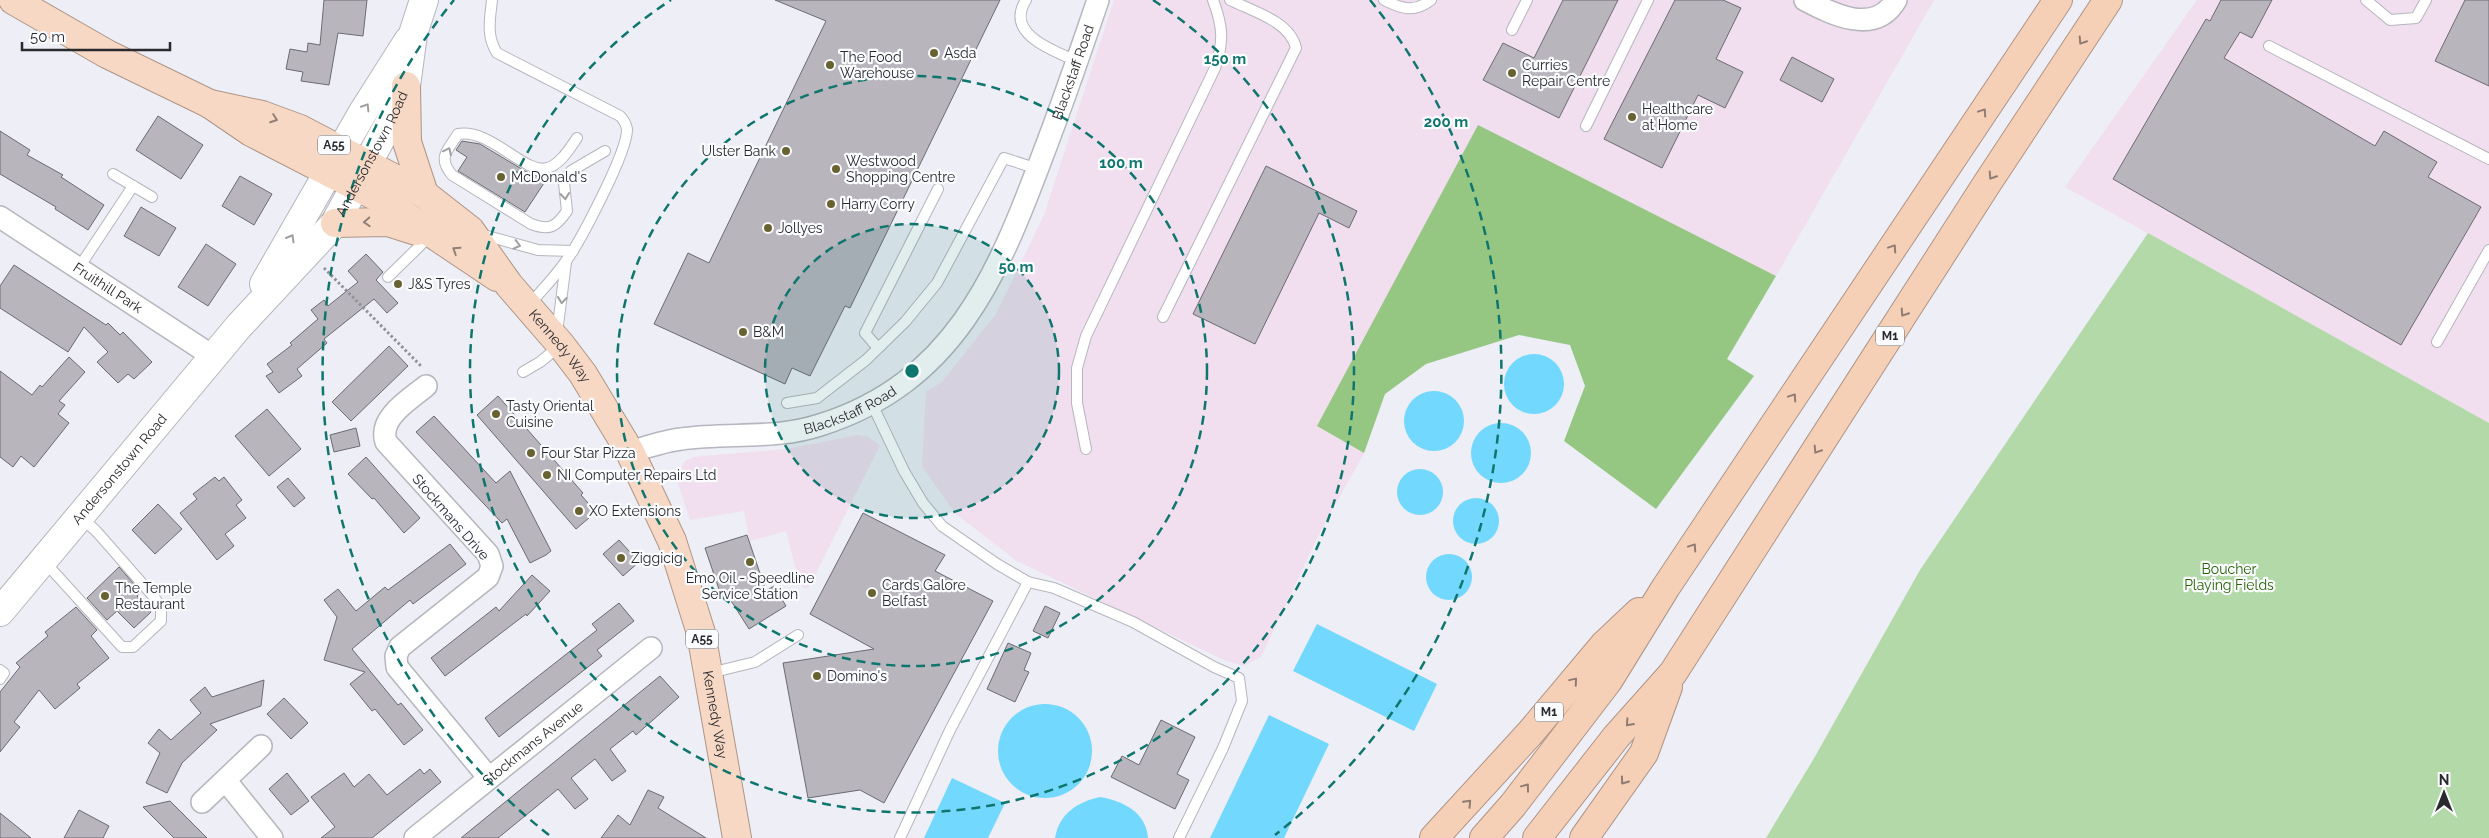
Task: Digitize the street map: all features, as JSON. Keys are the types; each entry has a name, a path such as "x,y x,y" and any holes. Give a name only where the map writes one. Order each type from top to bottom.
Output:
{"highway":[{"name":"Kennedy Way","path":"13,0 107,54 210,104 252,132 334,160 361,175 424,194 439,224 529,305 582,374 630,452 672,541 698,621 709,673 737,838"},
{"name":"M1","path":"1484,838 1513,805 1608,681 1666,587 2058,0"},
{"name":"M1","path":"1537,838 1616,737 1673,673 1983,190 2108,0"},
{"path":"406,86 407,142 424,194"},
{"name":"Kennedy Way","path":"361,175 394,208 439,224 470,230 509,285"},
{"path":"334,223 388,222 439,224"},
{"name":"M1","path":"1434,838 1531,732 1604,644 1666,587"},
{"name":"M1","path":"1584,838 1644,753 1673,673"}],"main road":[{"name":"Andersonstown Road","path":"0,612 239,326 334,223 361,175 406,86 413,34 424,0"},
{"name":"Andersonstown Road","path":"239,326 334,160 413,34"}],"street":[{"name":"Blackstaff Road","path":"630,452 683,438 776,434 820,426 872,404 924,367 965,322 986,288 1018,223 1078,62 1098,0"},
{"path":"1805,0 1843,18 1858,20 1882,14 1892,7 1896,0"},
{"name":"Fruithill Park","path":"0,217 214,357"},
{"name":"Stockmans Drive","path":"426,386 387,422 384,436 386,442 488,554 492,566 488,577 400,648 396,656 397,667 489,778"},
{"name":"Stockmans Avenue","path":"415,838 651,648"},
{"path":"202,802 261,746"},
{"path":"226,781 272,838"}],"lane":[{"path":"492,0 489,33 490,42 497,53 620,116 624,120 627,130 625,140 585,232 566,262 529,305"},
{"path":"1026,0 1022,7 1022,24 1030,35 1039,44 1078,62"},
{"path":"1086,449 1077,403 1077,368 1086,336 1216,68 1222,48 1222,39 1221,20 1213,0"},
{"path":"1163,317 1296,48 1294,38 1283,26 1230,0"},
{"path":"1384,0 1399,8 1421,8 1431,0"},
{"path":"1512,30 1527,0"},
{"path":"1586,126 1648,0"},
{"path":"2366,0 2390,20 2416,18 2426,0"},
{"path":"2269,46 2489,158"},
{"path":"577,138 560,160 548,168 536,168 482,136 468,132 458,134 444,155 444,166 452,175 531,224 544,229 557,224 567,211 564,183 571,171 605,151"},
{"path":"787,403 817,398 846,376 905,322 937,283 1004,158 1038,169"},
{"path":"113,174 152,197"},
{"path":"78,269 133,186"},
{"path":"878,348 865,333 938,190"},
{"path":"388,277 439,224"},
{"path":"470,230 538,250 573,251"},
{"path":"2437,342 2489,250"},
{"path":"523,372 540,362 559,342 566,262"},
{"path":"872,404 904,471 923,503 942,526 997,564 1028,582 1054,588 1133,622 1214,667 1239,678 1242,701 1179,838"},
{"path":"42,560 122,647 132,647 161,620 161,608 154,597 97,532 80,516"},
{"path":"900,838 950,730 1028,582"},
{"path":"709,673 755,662 798,635"},
{"path":"0,670 4,673 0,678"}],"path":[{"path":"321,266 429,374 426,386"}],"shaded area":[{"path":"1114,0 1934,0 1776,276 1479,126 1317,426 1364,453 1320,532 1261,657 1243,666 1222,659 1017,561 956,514 922,466 926,392 942,382 996,314 1044,215"},
{"path":"2197,0 2489,0 2489,423 2065,187"},
{"path":"858,435 868,437 880,445 809,587 804,588 799,582 786,531 750,541 744,511 690,520 678,483 678,473 685,461 693,457 787,449"}],"green space":[{"path":"1478,125 1776,276 1727,359 1754,376 1656,509 1564,441 1585,386 1570,345 1519,335 1426,364 1385,394 1364,453 1317,426"},
{"name":"Boucher Playing Fields","path":"2148,233 2489,423 2489,838 1766,838 1813,760 1920,570"}],"water":[{"path":"1534,354 1550,359 1555,363 1559,368 1564,384 1559,400 1555,405 1550,409 1534,414 1518,409 1513,405 1509,400 1504,384 1509,368 1513,363 1518,359"},
{"path":"1434,391 1450,396 1455,400 1459,405 1464,421 1459,437 1455,442 1450,446 1434,451 1418,446 1413,442 1409,437 1404,421 1409,405 1413,400 1418,396"},
{"path":"1501,423 1517,428 1522,432 1526,437 1531,453 1526,469 1522,474 1517,478 1501,483 1485,478 1480,474 1476,469 1471,453 1476,437 1480,432 1485,428"},
{"path":"1415,469 1425,469 1439,479 1443,492 1439,505 1433,511 1425,515 1415,515 1401,505 1397,497 1397,487 1407,473"},
{"path":"1471,498 1481,498 1495,508 1499,521 1495,534 1489,540 1481,544 1471,544 1457,534 1453,526 1453,516 1463,502"},
{"path":"1444,554 1454,554 1468,564 1472,577 1468,590 1462,596 1454,600 1444,600 1430,590 1426,582 1426,572 1436,558"},
{"path":"1317,624 1437,684 1414,731 1293,671"},
{"path":"1045,704 1063,708 1078,718 1088,733 1092,751 1088,769 1078,784 1063,794 1045,798 1027,794 1012,784 1002,769 998,751 1002,733 1012,718 1027,708"},
{"path":"1269,715 1329,744 1284,838 1210,838"},
{"path":"952,778 1005,803 988,838 924,838"},
{"path":"1100,797 1117,801 1132,809 1143,821 1148,838 1055,838 1060,822 1070,810 1084,802"}],"building":[{"path":"324,0 367,0 363,36 338,33 329,85 301,81 303,72 286,69 290,49 307,52 308,43 320,45"},
{"name":"Westwood Shopping Centre","path":"775,0 1000,0 850,308 845,306 810,376 792,368 785,384 654,324 688,253 709,263 826,21"},
{"path":"1563,0 1618,0 1559,118 1483,80 1503,43 1534,58"},
{"path":"1675,0 1723,0 1741,8 1716,59 1743,72 1725,108 1698,95 1662,168 1604,139"},
{"path":"2221,0 2272,0 2252,38 2240,32 2224,58 2375,146 2384,131 2437,162 2428,177 2481,207 2401,345 2113,179 2206,19 2210,21"},
{"path":"2465,0 2489,0 2489,86 2435,61"},
{"path":"1792,57 1834,79 1822,102 1780,80"},
{"path":"158,116 203,145 181,179 136,150"},
{"path":"0,131 30,150 27,155 63,175 61,177 104,205 88,230 55,209 56,207 0,174"},
{"name":"McDonald's","path":"462,141 480,144 525,171 546,180 525,212 458,171 467,157 456,150"},
{"path":"1266,166 1357,211 1349,228 1319,213 1255,344 1193,314"},
{"path":"240,176 272,194 254,225 222,206"},
{"path":"141,207 176,228 159,256 124,236"},
{"path":"206,244 236,264 208,306 178,287"},
{"path":"366,254 383,272 376,280 398,303 387,313 374,299 324,339 327,343 297,369 302,376 279,393 266,376 273,372 267,364 292,345 290,343 318,319 311,310 324,300 328,306 358,282 348,271"},
{"path":"14,265 106,325 108,323 120,335 123,332 152,362 134,379 128,374 118,383 97,362 108,352 84,327 68,352 0,308 0,286"},
{"path":"389,346 408,366 351,421 332,402"},
{"path":"69,357 85,372 59,401 65,405 58,414 69,423 34,467 21,456 13,467 0,457 0,371 32,395 40,385 42,387"},
{"path":"498,396 583,493 581,495 596,512 576,529 477,415"},
{"path":"267,409 301,449 269,476 235,436"},
{"path":"434,416 496,483 510,471 551,551 530,563 507,519 502,523 416,432"},
{"path":"356,428 360,446 334,452 330,435"},
{"path":"366,457 420,518 404,533 374,498 372,499 348,474"},
{"path":"215,477 219,481 224,477 242,500 236,505 246,518 225,534 234,546 217,560 180,513 197,499 193,494"},
{"path":"288,478 305,498 294,507 277,487"},
{"path":"158,504 182,529 155,554 132,530"},
{"path":"863,513 945,555 935,571 993,601 884,803 860,790 808,798 783,663 874,649 810,614"},
{"path":"747,535 766,591 774,586 786,606 749,629 728,596 722,598 705,548"},
{"name":"Ziggicig","path":"619,540 639,562 623,576 603,554"},
{"path":"450,544 466,564 413,604 410,600 352,649 398,705 401,703 423,730 404,745 375,709 372,711 350,684 365,672 324,660 337,617 324,600 338,589 356,611 385,587 388,590"},
{"path":"119,567 141,592 137,596 151,612 134,628 117,611 107,620 87,598"},
{"path":"532,575 550,591 527,616 526,614 445,676 431,658 496,607 499,611"},
{"path":"619,603 634,621 597,650 602,656 499,737 485,718 597,630 592,624"},
{"path":"1045,606 1060,613 1048,638 1033,631"},
{"path":"76,607 97,630 91,636 109,658 77,684 80,688 55,709 39,690 14,722 20,727 0,752 0,692 20,667 16,663 48,636 45,632"},
{"path":"1008,643 1031,653 1024,670 1029,672 1015,702 987,689"},
{"path":"660,676 679,697 636,735 633,731 610,749 626,771 612,781 595,759 571,778 588,799 575,809 558,789 498,838 461,838"},
{"path":"264,680 261,706 210,724 217,730 182,763 167,793 146,783 160,753 148,743 159,729 171,740 201,713 190,700 205,687 212,697"},
{"path":"284,698 308,723 291,739 267,714"},
{"path":"1161,720 1195,737 1177,774 1189,780 1175,809 1111,777 1122,756 1139,765"},
{"path":"420,769 424,774 430,769 441,782 372,838 321,838 335,827 311,797 344,773 354,787 369,774 387,795"},
{"path":"287,773 309,801 291,815 269,789"},
{"path":"648,790 664,797 658,808 706,838 601,838 618,815 630,825"},
{"path":"170,801 207,838 174,838 143,807"},
{"path":"79,810 109,826 103,838 64,838"},
{"path":"0,813 31,838 0,838"}],"place":[{"name":"Asda","path":"934,53"},
{"name":"The Food Warehouse","path":"830,65"},
{"name":"Curries Repair Centre","path":"1512,73"},
{"name":"Healthcare at Home","path":"1632,117"},
{"name":"Ulster Bank","path":"786,151"},
{"name":"Westwood Shopping Centre","path":"836,169"},
{"name":"McDonald's","path":"501,177"},
{"name":"Harry Corry","path":"831,204"},
{"name":"Jollyes","path":"768,228"},
{"name":"J&S Tyres","path":"398,284"},
{"name":"B&M","path":"743,332"},
{"name":"Tasty Oriental Cuisine","path":"496,414"},
{"name":"Four Star Pizza","path":"531,453"},
{"name":"NI Computer Repairs Ltd","path":"547,475"},
{"name":"XO Extensions","path":"579,511"},
{"name":"Ziggicig","path":"621,558"},
{"name":"Emo Oil - Speedline Service Station","path":"750,562"},
{"name":"Cards Galore Belfast","path":"872,593"},
{"name":"The Temple Restaurant","path":"105,596"},
{"name":"Domino's","path":"817,676"}]}
